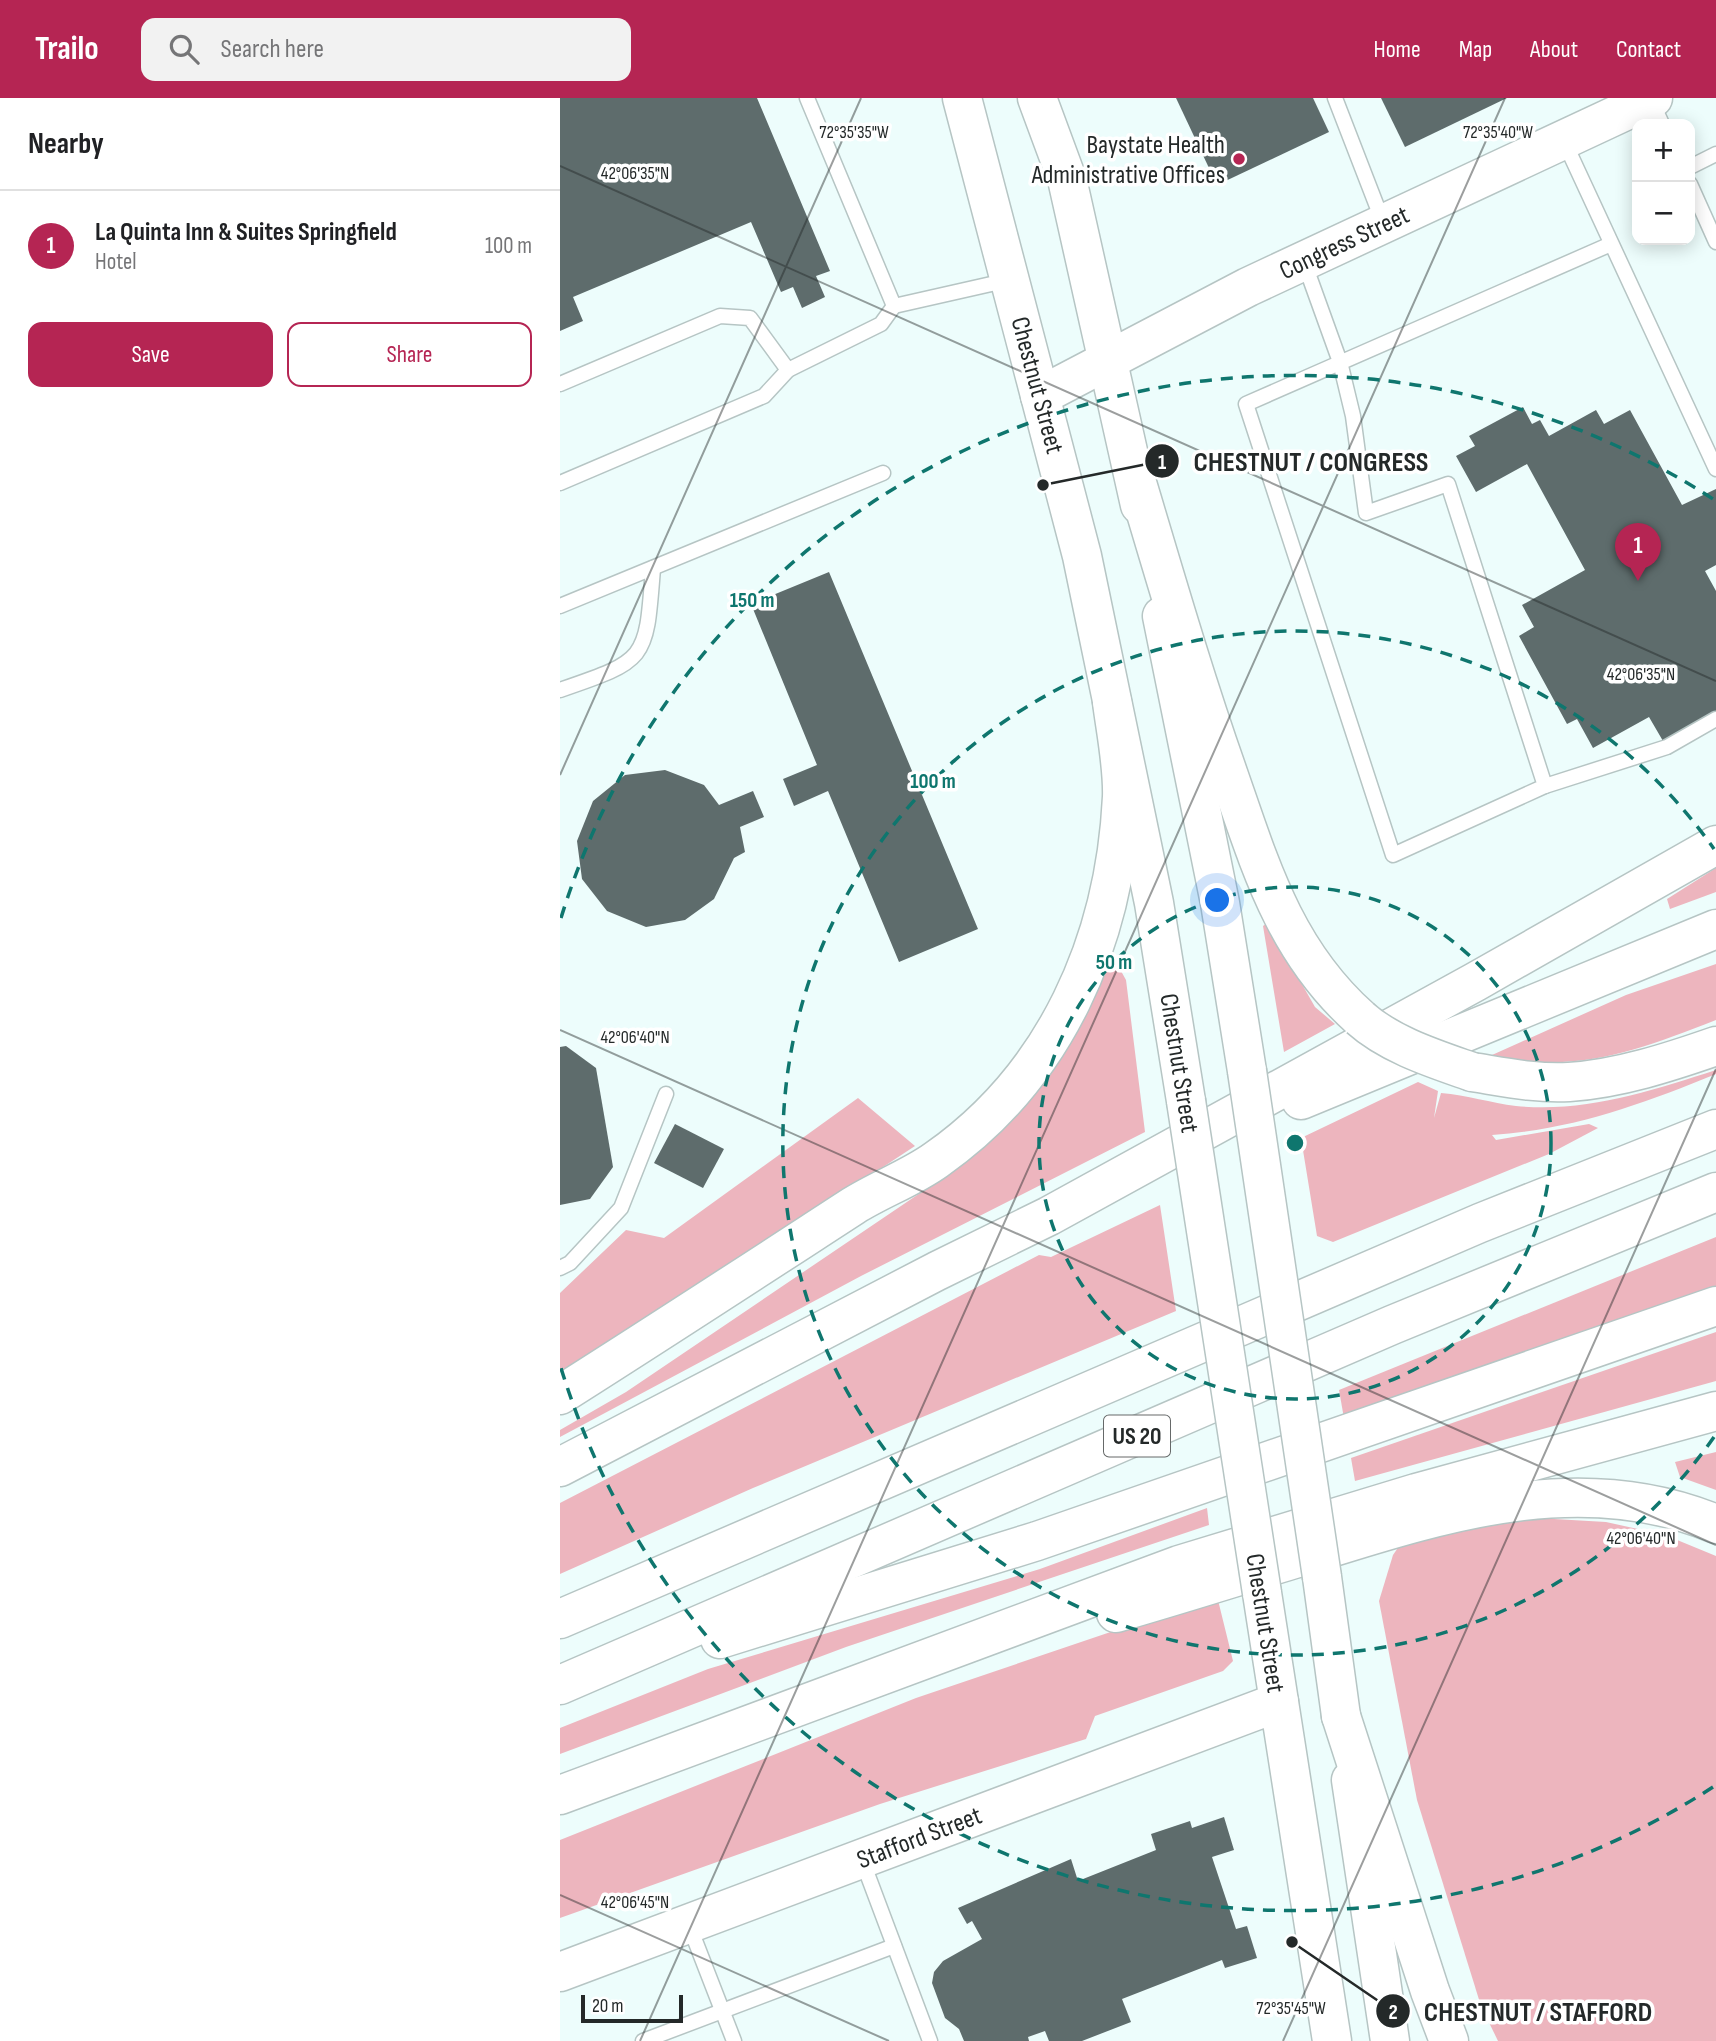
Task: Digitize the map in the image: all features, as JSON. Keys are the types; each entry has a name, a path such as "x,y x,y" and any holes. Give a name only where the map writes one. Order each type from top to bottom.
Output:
{"main road":[{"name":"Chestnut Street","path":"962,98 1082,556 1154,903 1332,2041"},
{"path":"1037,98 1067,178"},
{"path":"1048,98 1133,473 1220,903 1390,2041"},
{"name":"Congress Street","path":"1040,396 1108,358 1304,261 1563,140 1655,107"},
{"path":"1133,473 1210,721 1273,900 1316,969 1342,1002 1370,1027 1428,1056 1472,1072 1519,1080 1568,1082 1610,1076 1716,1046"},
{"path":"560,1395 855,1205 935,1161 969,1134 1038,1062 1069,1009 1090,959 1104,919 1113,878 1122,796 1112,702"},
{"path":"560,1467 1140,1167 1243,1107 1475,982 1716,845"},
{"path":"1140,1167 1716,929"},
{"name":"US 20","path":"560,1619 1417,1250 1716,1129"},
{"name":"US 20","path":"560,1685 1392,1325 1716,1192"},
{"path":"560,1695 732,1635 1037,1541 1716,1306"},
{"path":"560,1795 1179,1565 1469,1478 1716,1411"},
{"path":"887,1674 1107,1616 1414,1522 1474,1508 1540,1500 1622,1499 1652,1502 1716,1524"},
{"name":"Stafford Street","path":"560,1972 1279,1702"},
{"path":"1341,1716 1430,1991 1449,2041"}],"lane":[{"path":"807,98 894,306"},
{"path":"1335,98 1383,224"},
{"path":"1563,140 1713,452 1716,469"},
{"path":"1695,164 1716,154"},
{"path":"1695,195 1716,242"},
{"path":"1611,244 1246,404 1393,855 1545,786 1667,747 1716,719"},
{"path":"1304,261 1340,362 1353,416 1366,513 1448,484 1545,786"},
{"path":"560,483 764,396 788,370 881,324 894,306 1010,280"},
{"path":"560,384 720,316 750,318 788,370"},
{"path":"560,606 883,473"},
{"path":"560,690 620,669 641,649 648,632 653,568"},
{"path":"560,1268 570,1263 621,1208 666,1094"},
{"path":"862,1859 930,2041"},
{"path":"689,1924 734,2041"},
{"path":"643,2041 894,1946"}],"shaded area":[{"path":"1716,868 1716,892 1670,909 1667,899"},
{"path":"1267,923 1315,1007 1335,1024 1284,1052 1263,926"},
{"path":"1716,964 1716,1020 1633,1050 1579,1061 1523,1060 1492,1055 1626,995"},
{"path":"1110,969 1121,971 1126,980 1145,1132 861,1276 560,1437 560,1430 626,1392 932,1185 1101,972"},
{"path":"1716,1070 1716,1074 1689,1085 1606,1114 1550,1128 1492,1135 1496,1140 1589,1124 1598,1128 1549,1154 1333,1242 1317,1236 1301,1138 1418,1082 1438,1091 1434,1118 1441,1093 1516,1106 1567,1106 1618,1098"},
{"path":"858,1098 915,1146 560,1379 560,1293 626,1230 664,1238"},
{"path":"1160,1205 1176,1311 753,1488 560,1574 560,1503 1039,1255 1051,1257"},
{"path":"1716,1237 1716,1293 1345,1424 1339,1390"},
{"path":"1716,1332 1716,1381 1355,1481 1351,1458"},
{"path":"1716,1452 1716,1490 1680,1477 1675,1462"},
{"path":"1207,1508 1209,1525 846,1647 560,1754 560,1728 708,1669 1040,1569"},
{"path":"1537,1518 1606,1522 1665,1535 1716,1556 1716,2041 1498,2041 1481,2006 1417,1800 1379,1601 1393,1555 1404,1539 1473,1524"},
{"path":"1217,1596 1233,1661 1223,1671 1095,1716 1086,1739 880,1804 560,1918 560,1840 916,1698"}],"building":[{"path":"560,98 757,98 830,271 816,276 825,297 802,308 793,287 781,292 751,222 573,297 583,321 560,331"},
{"name":"Baystate Health Administrative Offices","path":"1176,98 1313,98 1329,132 1217,185"},
{"path":"1381,98 1507,98 1405,147"},
{"path":"1523,407 1532,424 1540,420 1549,436 1596,410 1604,424 1630,410 1682,505 1716,489 1716,565 1705,571 1716,591 1716,711 1663,741 1649,717 1593,748 1577,719 1567,724 1519,636 1534,627 1522,605 1585,570 1527,464 1476,492 1456,456 1475,446 1469,436"},
{"path":"829,572 978,929 899,962 828,791 794,806 783,779 817,765 751,604"},
{"path":"665,770 704,785 719,805 753,791 764,817 740,827 745,852 734,858 714,899 685,920 646,927 607,911 582,879 577,841 593,801 625,775"},
{"path":"566,1046 596,1068 613,1167 590,1199 560,1205 560,1047"},
{"path":"675,1124 724,1149 703,1188 654,1163"},
{"path":"1224,1817 1234,1850 1212,1857 1236,1929 1247,1926 1257,1958 1225,1968 1222,1960 1122,1999 1131,2022 1082,2041 1049,2041 1045,2031 1028,2037 1029,2041 964,2041 959,2029 945,2018 932,1983 934,1972 943,1961 982,1939 972,1921 967,1924 958,1908 1071,1859 1078,1881 1156,1850 1151,1834 1190,1821 1192,1828"}],"place":[{"name":"Baystate Health Administrative Offices","path":"1239,159"},
{"name":"CHESTNUT / CONGRESS","path":"1043,485"},
{"name":"La Quinta Inn & Suites Springfield","path":"1638,581"},
{"name":"CHESTNUT / STAFFORD","path":"1292,1942"}]}
